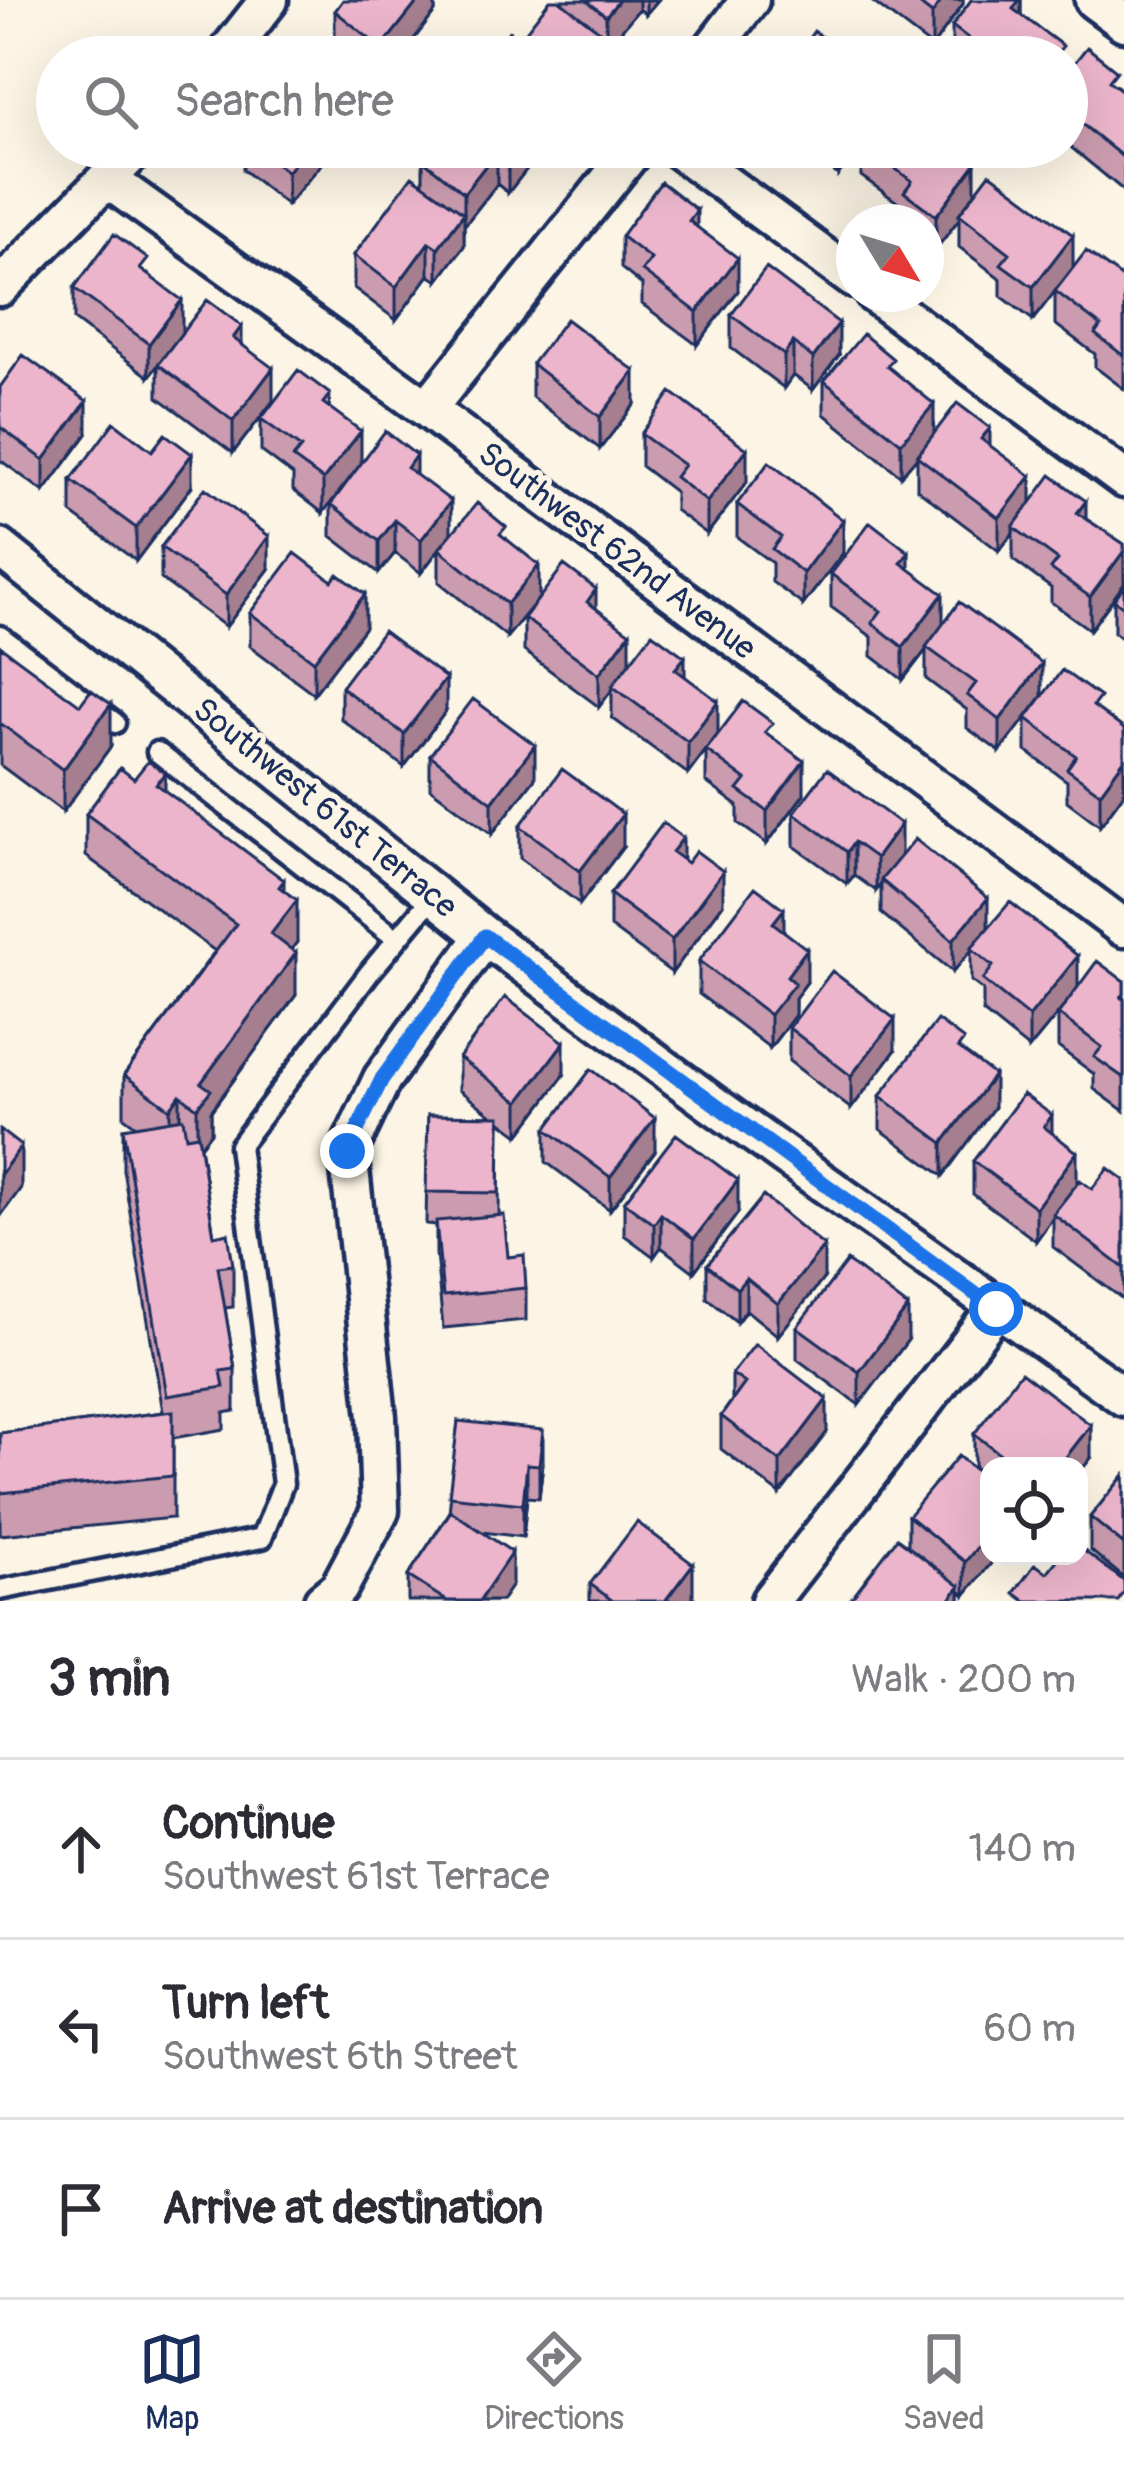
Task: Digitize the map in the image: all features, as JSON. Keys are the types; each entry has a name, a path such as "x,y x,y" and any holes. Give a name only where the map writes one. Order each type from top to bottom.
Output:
{"street":[{"path":"241,36 269,0"},
{"path":"722,36 749,0"},
{"path":"1094,0 1124,22"},
{"path":"0,287 117,168"},
{"path":"427,409 619,168"},
{"path":"703,168 836,266"},
{"name":"Southwest 62nd Avenue","path":"107,179 1120,917"},
{"path":"898,312 1124,479"},
{"name":"Southwest 61st Terrace","path":"0,548 485,936 1124,1397"},
{"path":"323,1601 339,1588 380,1511 377,1417 347,1151 382,1079 485,936"},
{"path":"770,1601 996,1309"}],"lane":[{"path":"0,636 116,723"},
{"path":"157,752 398,939"},
{"path":"0,1590 262,1538 283,1484 239,1146 434,896"}],"building":[{"path":"343,0 419,0 390,36 366,36 335,11"},
{"path":"550,0 559,0 605,35 604,36 522,36"},
{"path":"586,0 619,0 606,16"},
{"path":"914,0 942,0 932,14"},
{"path":"971,0 1019,0 1013,9 1049,36 965,36 952,26"},
{"path":"1088,48 1117,71 1109,81 1124,92 1124,158 1088,129"},
{"path":"433,168 484,168 464,193"},
{"path":"894,168 972,168 944,205 920,204 904,192 912,181"},
{"path":"990,173 1073,235 1033,287 1001,264 1010,253 959,214"},
{"path":"412,176 464,213 438,248 429,242 396,287 354,255"},
{"path":"661,182 697,210 689,221 738,258 697,312 642,271 651,259 621,236"},
{"path":"114,234 148,259 140,269 182,300 149,344 74,288"},
{"path":"1086,251 1124,279 1124,356 1095,334 1101,326 1055,291"},
{"path":"766,268 839,323 813,358 793,342 784,355 731,315"},
{"path":"207,300 242,326 233,338 273,368 233,421 158,364"},
{"path":"566,319 635,371 600,417 532,364"},
{"path":"863,334 893,359 887,366 934,404 901,443 824,381"},
{"path":"23,355 87,401 44,460 0,427 0,387"},
{"path":"298,370 330,394 323,403 361,431 323,480 293,458 301,448 261,419"},
{"path":"671,392 747,449 707,502 675,477 684,465 641,434"},
{"path":"957,403 990,428 981,439 1031,476 999,518 917,456"},
{"path":"114,422 152,451 165,434 192,454 136,528 71,480"},
{"path":"385,431 416,455 407,468 451,501 421,540 395,520 379,541 331,504"},
{"path":"769,462 843,520 803,573 772,549 781,537 737,504"},
{"path":"1051,475 1086,501 1077,513 1124,544 1124,551 1090,597 1051,569 1058,560 1013,527"},
{"path":"205,488 269,536 226,595 161,547"},
{"path":"477,503 506,527 500,534 539,565 507,604 439,549"},
{"path":"870,522 909,552 901,563 943,594 903,647 872,623 881,611 831,574"},
{"path":"295,553 332,581 338,574 365,594 314,661 250,613"},
{"path":"564,565 596,589 587,602 630,633 599,674 524,618"},
{"path":"1124,586 1124,607 1114,600"},
{"path":"959,602 1042,663 1000,720 967,695 976,683 926,647"},
{"path":"383,631 446,678 404,734 341,687"},
{"path":"652,633 685,657 675,669 718,701 688,742 612,686"},
{"path":"0,646 80,705 91,690 111,704 63,770 0,723"},
{"path":"1062,670 1100,697 1093,706 1124,729 1124,760 1100,793 1067,769 1076,756 1026,718"},
{"path":"473,699 535,745 492,802 430,755"},
{"path":"743,701 773,723 765,732 804,761 767,811 738,790 746,780 706,750"},
{"path":"148,761 165,773 156,784 284,880 279,887 297,900 271,934 296,953 201,1083 211,1090 197,1108 180,1095 170,1109 124,1075 236,924 86,814 120,768 134,779"},
{"path":"562,769 623,814 580,871 520,826"},
{"path":"827,769 901,824 876,858 854,842 847,852 794,813"},
{"path":"663,823 683,838 672,852 687,863 696,851 723,871 672,940 610,894"},
{"path":"915,839 988,898 953,940 881,880"},
{"path":"755,887 784,909 773,923 807,949 787,976 795,983 770,1015 699,961"},
{"path":"1010,902 1078,956 1029,1017 983,980 993,966 971,948"},
{"path":"1097,961 1124,981 1124,1078 1094,1057 1102,1047 1058,1014"},
{"path":"832,971 895,1019 851,1076 789,1028"},
{"path":"505,997 564,1042 519,1102 459,1058"},
{"path":"937,1020 964,1040 958,1048 994,1075 943,1143 880,1096"},
{"path":"591,1069 655,1118 610,1177 546,1129"},
{"path":"1023,1094 1052,1115 1044,1127 1077,1152 1036,1208 973,1161"},
{"path":"428,1115 500,1116 499,1193 426,1192"},
{"path":"183,1118 186,1137 198,1135 214,1236 228,1233 233,1265 218,1267 235,1369 221,1371 224,1387 167,1396 123,1128"},
{"path":"0,1130 21,1146 0,1175"},
{"path":"676,1134 738,1180 694,1239 661,1214 654,1224 624,1202"},
{"path":"1108,1168 1124,1180 1124,1268 1053,1214 1080,1180 1092,1189"},
{"path":"763,1196 824,1246 778,1304 746,1278 737,1289 707,1265"},
{"path":"504,1215 508,1257 524,1255 526,1288 443,1296 436,1221"},
{"path":"847,1261 908,1307 859,1372 797,1327"},
{"path":"755,1344 827,1399 780,1461 721,1416 745,1383 732,1374"},
{"path":"1021,1372 1091,1425 1066,1457 1004,1457 974,1434"},
{"path":"173,1411 173,1476 0,1493 0,1433"},
{"path":"458,1421 543,1430 539,1465 527,1464 523,1504 449,1496"},
{"path":"958,1456 980,1474 980,1544 965,1562 908,1516"},
{"path":"1124,1475 1124,1545 1090,1517"},
{"path":"451,1511 512,1552 479,1601 447,1601 408,1576"},
{"path":"637,1522 693,1564 665,1601 613,1601 590,1584"},
{"path":"897,1538 960,1586 949,1601 849,1601"},
{"path":"1088,1554 1124,1581 1124,1593 1118,1601 1025,1601 1014,1593 1034,1565 1047,1573 1053,1565 1088,1565"}],"route":[{"path":"347,1151 382,1079 485,936 996,1309"}]}
